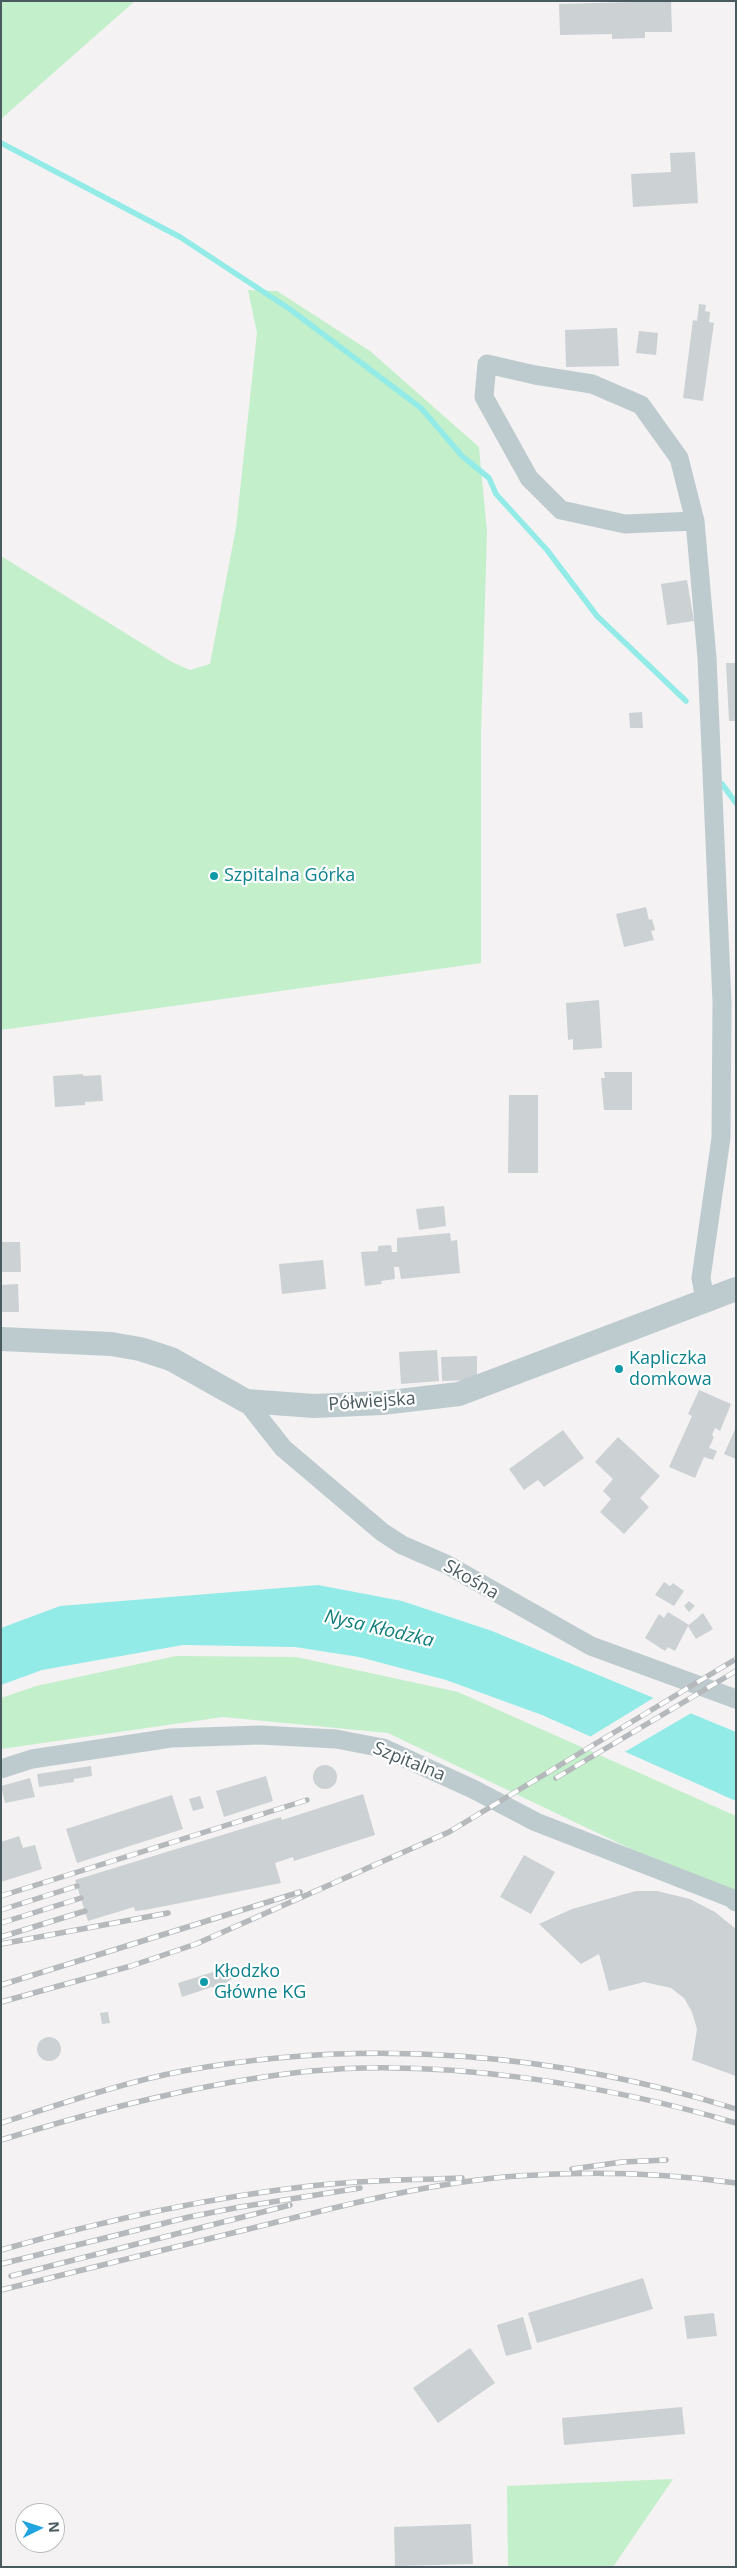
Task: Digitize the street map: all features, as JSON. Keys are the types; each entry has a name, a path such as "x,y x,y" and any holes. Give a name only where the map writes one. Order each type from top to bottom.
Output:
{"street":[{"path":"695,521 625,524 561,510 528,478 484,396 487,364 535,375 592,384 641,405 679,458 695,521 707,658 722,1002 721,1138 701,1278 705,1299"},
{"name":"Półwiejska","path":"1,1339 111,1344 140,1349 171,1359 246,1401 314,1406 382,1403 459,1394 705,1299 736,1289"},
{"name":"Skośna","path":"246,1401 283,1448 382,1532 402,1545 446,1564 591,1646 736,1699"},
{"name":"Szpitalna","path":"1,1769 32,1759 171,1738 260,1735 336,1739 383,1748 472,1789 536,1822 731,1898 736,1902"}],"green space":[{"path":"1,1 135,1 1,119"},
{"path":"248,290 277,291 370,351 479,447 487,532 481,734 481,963 1,1030 1,556 172,662 190,670 210,664 236,528 257,333"},
{"path":"176,1656 296,1657 458,1692 736,1816 736,1899 388,1733 223,1717 1,1749 1,1698 36,1686"},
{"path":"673,2479 613,2567 508,2567 507,2486"}],"water":[{"name":"Nysa Kłodzka","path":"318,1585 402,1601 492,1631 736,1732 736,1801 542,1715 446,1680 359,1657 295,1647 183,1645 42,1670 1,1685 1,1628 60,1606"}],"pier":[{"path":"655,1697 693,1712 623,1753 588,1738"}],"building":[{"path":"671,1 672,32 645,32 645,38 612,39 612,34 560,35 559,4"},
{"path":"695,152 698,203 633,207 631,174 671,172 670,153"},
{"path":"699,304 706,305 705,311 710,312 709,322 714,323 703,401 683,398 693,320 697,321"},
{"path":"617,328 619,366 566,367 565,330"},
{"path":"639,331 658,333 656,355 636,353"},
{"path":"687,580 694,621 667,625 661,584"},
{"path":"726,663 736,663 736,721 729,721"},
{"path":"642,712 643,728 630,728 629,713"},
{"path":"646,907 649,920 652,919 655,930 651,931 654,940 624,947 616,914"},
{"path":"599,1000 602,1048 573,1050 573,1039 568,1040 566,1003"},
{"path":"604,1072 632,1072 632,1110 604,1110 601,1078 605,1078"},
{"path":"83,1074 83,1076 101,1075 103,1101 85,1102 85,1105 55,1107 53,1076"},
{"path":"509,1095 538,1095 538,1173 508,1173"},
{"path":"444,1206 446,1226 419,1230 416,1209"},
{"path":"450,1233 451,1241 457,1240 460,1273 401,1279 399,1267 394,1267 395,1279 381,1281 382,1284 365,1286 361,1252 378,1251 378,1246 391,1245 392,1252 397,1252 397,1238"},
{"path":"1,1242 20,1242 21,1272 1,1272"},
{"path":"323,1260 326,1289 282,1294 279,1264"},
{"path":"18,1284 19,1312 1,1312 1,1285"},
{"path":"437,1350 439,1381 401,1384 399,1352"},
{"path":"477,1356 477,1380 442,1381 441,1357"},
{"path":"699,1390 731,1404 720,1431 715,1428 712,1435 714,1437 709,1448 717,1451 713,1460 704,1457 695,1478 669,1467 692,1416 688,1414"},
{"path":"736,1427 736,1459 724,1454"},
{"path":"563,1430 584,1458 544,1487 538,1480 524,1490 509,1469"},
{"path":"618,1437 660,1476 640,1498 649,1507 624,1534 600,1512 611,1499 603,1491 613,1479 595,1462"},
{"path":"664,1582 670,1586 673,1583 684,1591 674,1606 655,1595"},
{"path":"689,1601 695,1606 689,1612 684,1606"},
{"path":"668,1612 689,1625 703,1613 713,1629 696,1639 688,1626 675,1651 668,1647 665,1651 645,1638 659,1614 664,1618"},
{"path":"325,1765 330,1766 336,1772 336,1782 330,1788 325,1789 320,1788 314,1782 313,1777 314,1772 320,1766"},
{"path":"91,1766 92,1776 74,1779 74,1782 39,1787 37,1774"},
{"path":"266,1776 273,1801 224,1817 216,1791"},
{"path":"30,1778 35,1797 5,1803 1,1786"},
{"path":"363,1794 375,1835 294,1861 293,1857 275,1863 281,1883 145,1910 135,1911 134,1907 88,1921 75,1880 281,1817 282,1820"},
{"path":"172,1795 183,1829 77,1863 66,1829"},
{"path":"200,1796 204,1808 193,1811 189,1799"},
{"path":"19,1836 23,1848 35,1845 42,1869 1,1882 1,1842"},
{"path":"524,1855 555,1872 531,1914 500,1897"},
{"path":"636,1891 657,1891 690,1899 715,1912 736,1929 736,2076 692,2060 697,2029 692,2012 684,1998 671,1988 644,1982 609,1991 599,1954 581,1964 539,1924 572,1909"},
{"name":"Kłodzko Główne KG","path":"229,1967 233,1978 221,1987 212,1987 182,1997 178,1983"},
{"path":"108,2012 110,2023 102,2024 100,2013"},
{"path":"49,2037 54,2038 60,2044 60,2054 54,2060 49,2061 44,2060 38,2054 37,2049 38,2044 44,2038"},
{"path":"643,2278 653,2309 537,2343 528,2313"},
{"path":"714,2313 717,2336 687,2339 684,2316"},
{"path":"523,2317 532,2349 506,2356 497,2325"},
{"path":"470,2348 495,2383 438,2423 413,2388"},
{"path":"682,2407 685,2434 564,2445 562,2418"},
{"path":"471,2524 473,2564 395,2566 394,2527"}],"waterway":[{"path":"1,143 180,237 291,310 421,408 462,456 489,478 496,494 547,550 597,616 686,701"},
{"path":"722,784 736,803"}],"railway":[{"path":"1,2002 131,1966 196,1944 449,1832 736,1659"},
{"path":"556,1778 736,1671"},
{"path":"1,1896 307,1800"},
{"path":"1,1910 77,1886"},
{"path":"1,1985 300,1892"},
{"path":"1,1923 81,1898"},
{"path":"1,1937 85,1911"},
{"path":"1,1944 168,1913"},
{"path":"1,2123 114,2088 183,2071 252,2061 322,2055 392,2053 462,2056 531,2063 669,2090 736,2109"},
{"path":"1,2140 116,2107 193,2089 311,2071 362,2068 415,2068 470,2072 580,2086 686,2109 736,2123"},
{"path":"572,2169 622,2162 666,2160"},
{"path":"1,2290 361,2202 454,2183 517,2176 599,2173 682,2177 736,2183"},
{"path":"1,2250 116,2220 232,2197 329,2184 462,2178"},
{"path":"1,2264 189,2217 360,2188"},
{"path":"11,2276 290,2205"}],"place":[{"name":"Szpitalna Górka","path":"214,876"},
{"name":"Kapliczka domkowa","path":"619,1369"},
{"name":"Kłodzko Główne KG","path":"204,1982"}]}
